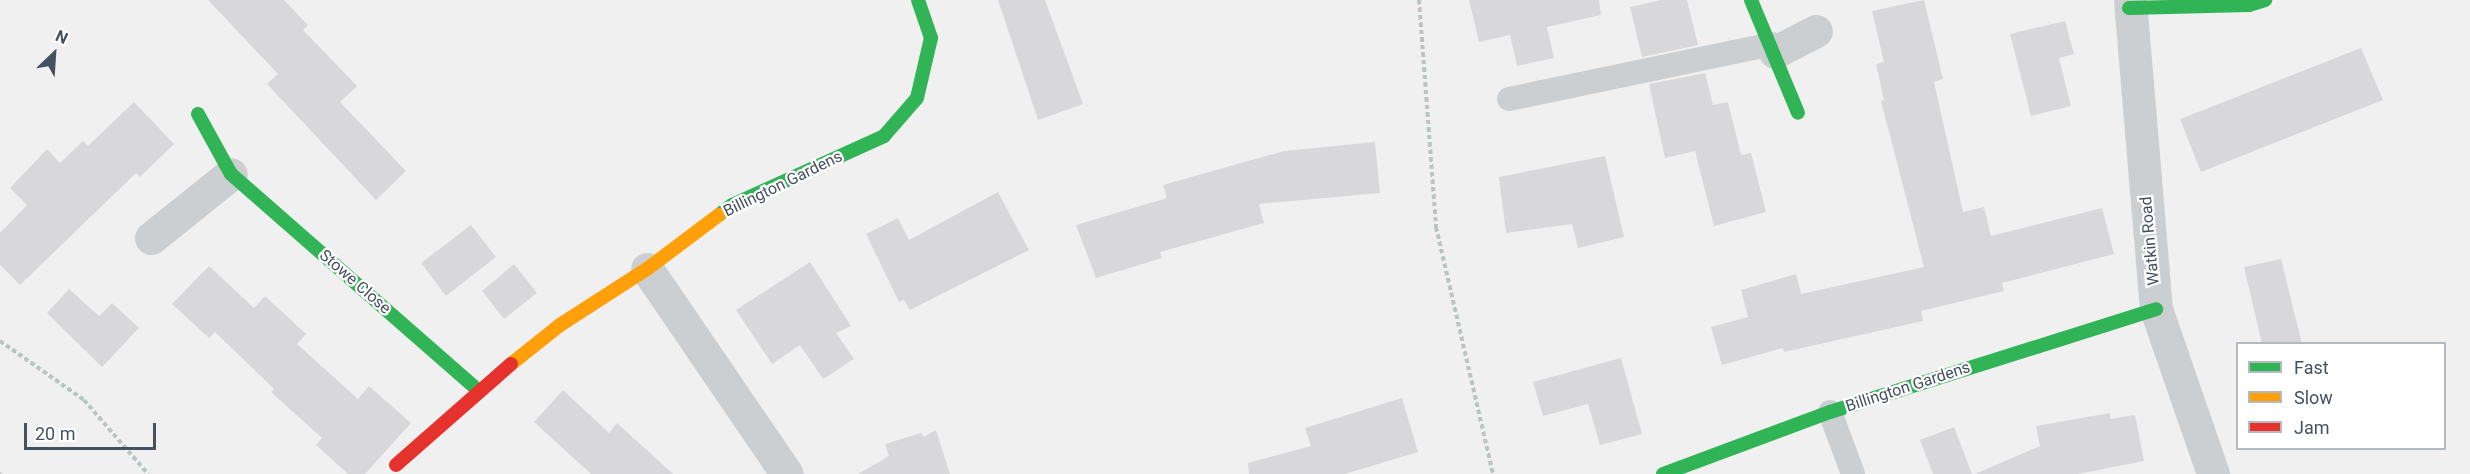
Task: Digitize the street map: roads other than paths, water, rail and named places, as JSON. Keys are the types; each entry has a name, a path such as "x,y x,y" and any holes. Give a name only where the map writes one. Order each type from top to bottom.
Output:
{"street":[{"name":"Billington Gardens","path":"647,269 732,205 884,136 917,98 931,38 918,0"},
{"path":"1751,0 1774,48 1798,113"},
{"path":"2129,4 2249,5 2265,0"},
{"name":"Watkin Road","path":"2129,4 2156,309 2213,474"},
{"path":"1774,48 1816,32"},
{"name":"Stowe Close","path":"198,114 231,174 478,390"},
{"path":"151,238 231,174"},
{"path":"396,465 478,390 560,325 647,269 787,474"},
{"name":"Billington Gardens","path":"1663,474 1830,412 2156,309"}],"lane":[{"path":"1509,99 1774,48"},
{"path":"1830,412 1852,474"}]}
